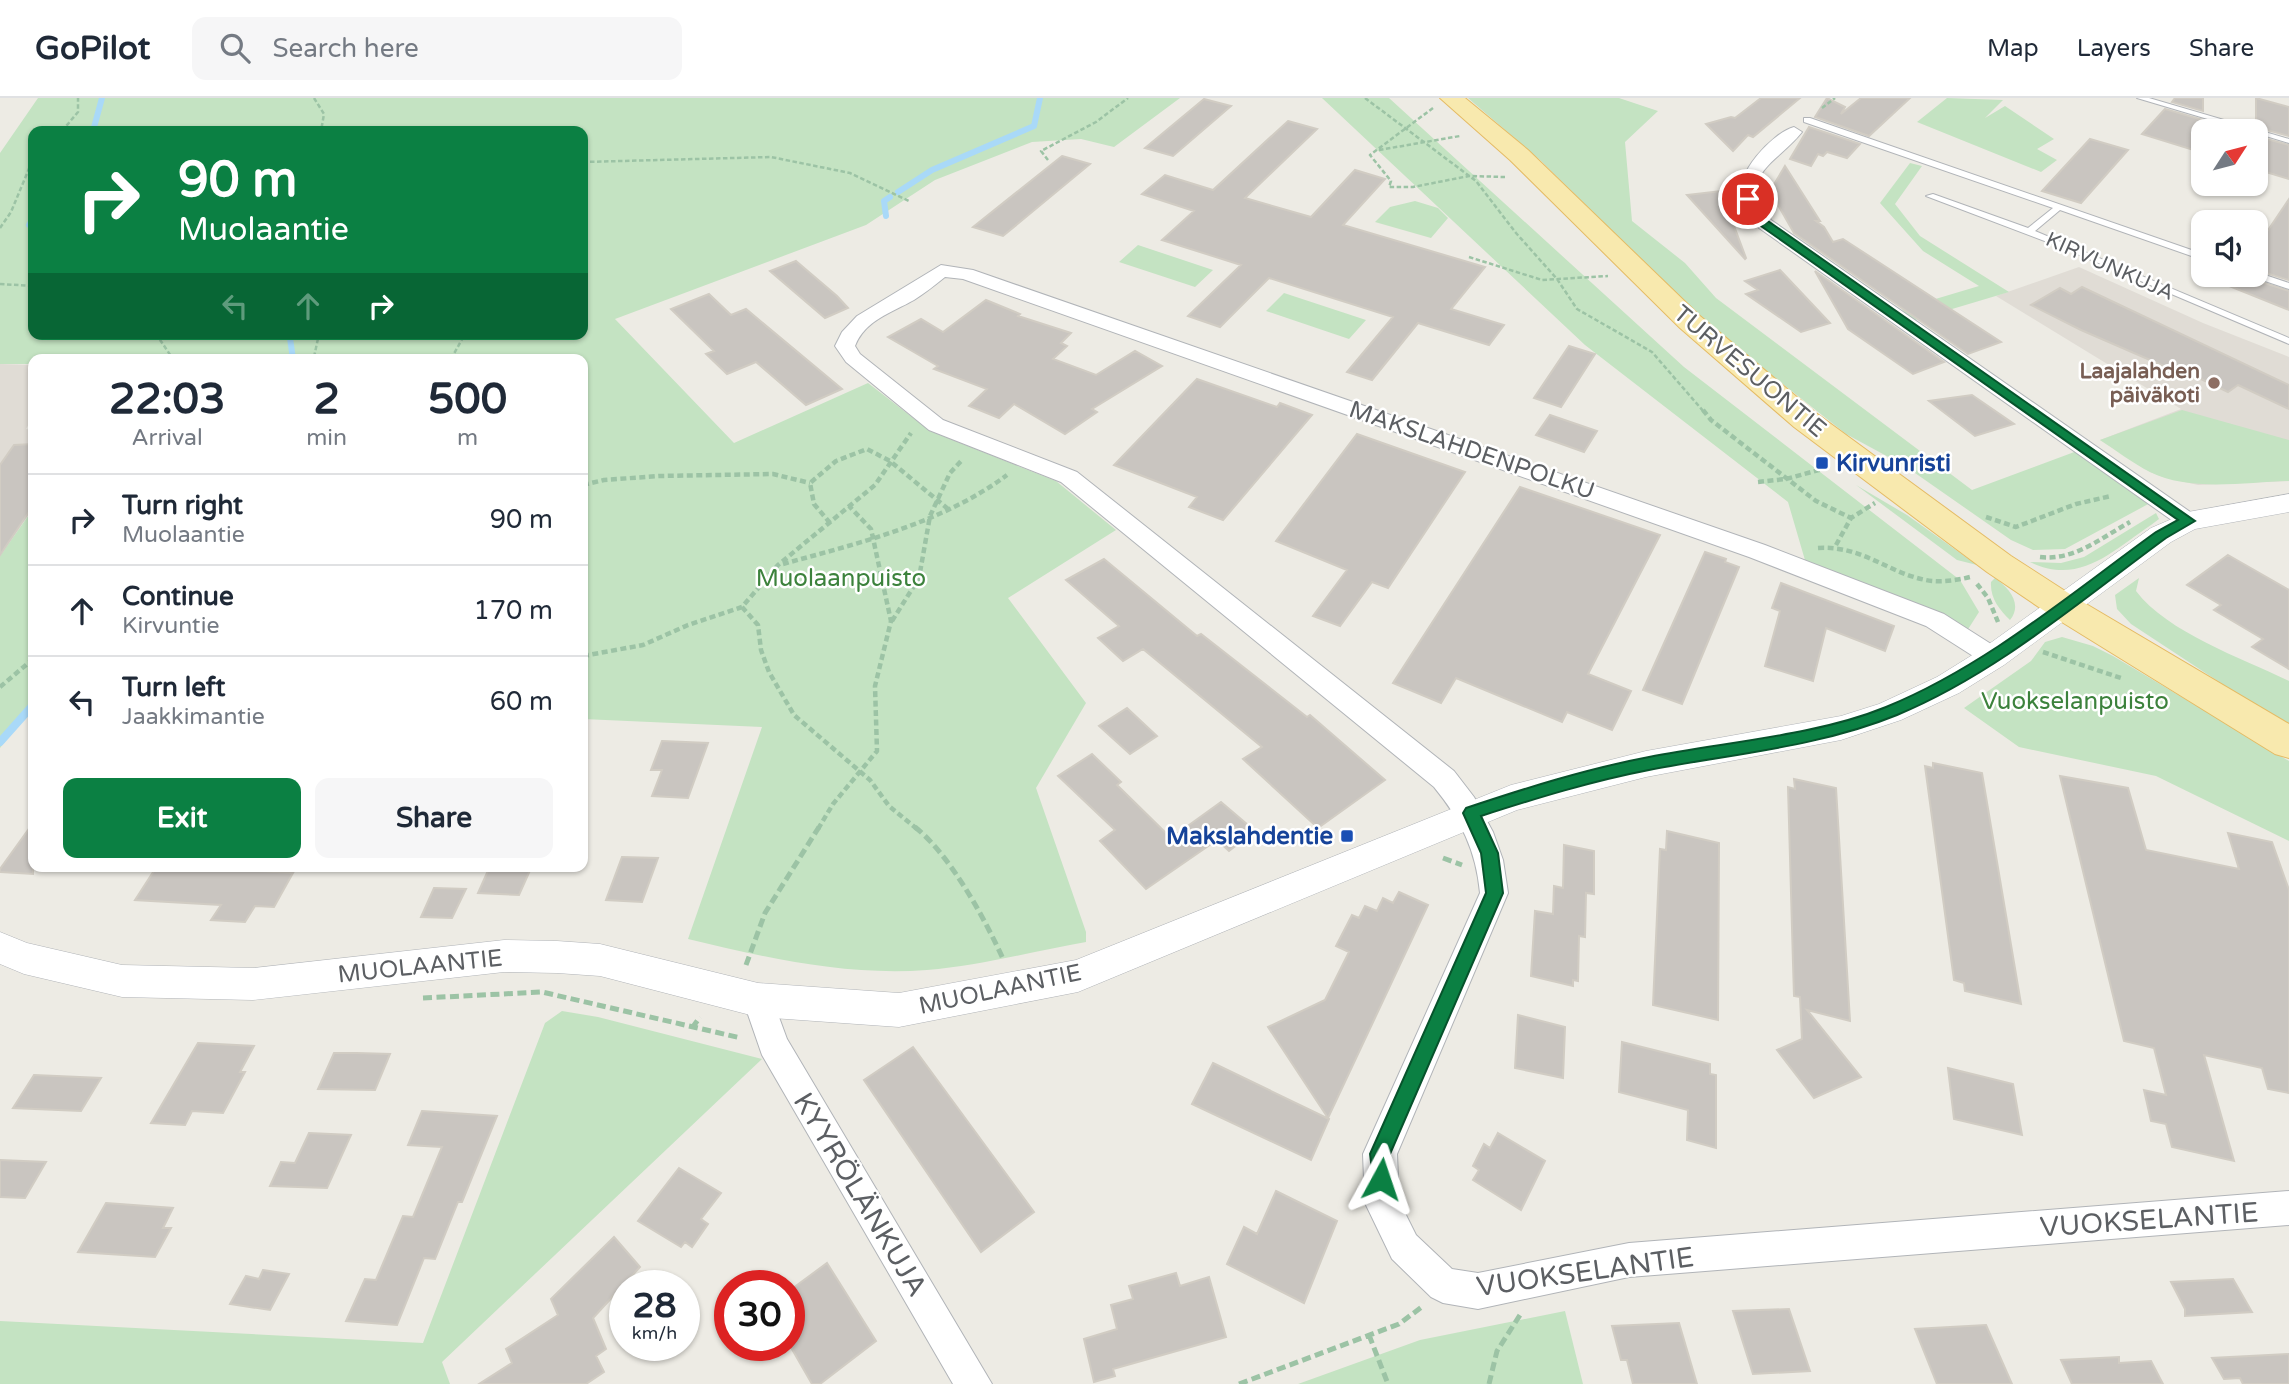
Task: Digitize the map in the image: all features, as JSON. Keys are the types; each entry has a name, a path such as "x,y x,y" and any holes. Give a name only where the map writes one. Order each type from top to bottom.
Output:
{"main road":[{"name":"TURVESUONTIE","path":"1444,102 1519,155 1630,266 1739,366 1890,485 2064,607 2289,743"}],"street":[{"path":"1800,126 1761,161 1749,180 1748,199 1765,224 2188,521"},
{"name":"MAKSLAHDENPOLKU","path":"923,416 853,358 845,346 849,333 860,322 916,291 941,271 966,274 1757,551 1934,620 1993,657"},
{"path":"923,416 936,425 1069,477 1444,779 1471,813"},
{"name":"MUOLAANTIE","path":"0,948 24,958 122,981 253,984 504,956 600,960 758,1000 899,1010 1079,976 1511,798 1609,772 1841,728 1890,712 1948,685 1993,657 2161,535 2188,521 2236,510 2289,503"},
{"name":"VUOKSELANTIE","path":"1471,813 1489,853 1494,893 1380,1154 1382,1203 1404,1247 1437,1299 1629,1260 2289,1208"},
{"name":"KYYRÖLÄNKUJA","path":"758,1000 773,1045 974,1384"}],"lane":[{"path":"2141,98 2214,119"},
{"path":"1800,126 2059,207 2191,253"},
{"path":"2268,135 2289,141"},
{"name":"KIRVUNKUJA","path":"1930,196 2030,230 2215,313 2289,341"},
{"path":"2030,230 2059,207"},
{"path":"2268,279 2289,286"}],"path":[{"path":"66,126 78,112 78,98"},
{"path":"314,98 324,114 322,126"},
{"path":"1048,160 1041,152 1096,122 1128,98"},
{"path":"1365,98 1469,176 1557,279 1577,309 1652,352 1711,420 1816,501 1851,518"},
{"path":"1444,102 1370,155 1391,181 1389,187 1413,187 1469,176 1505,177"},
{"path":"1375,151 1460,136"},
{"path":"588,162 771,157 850,173 909,201"},
{"path":"0,228 13,209 19,183 28,168"},
{"path":"1469,257 1542,280 1615,275"},
{"path":"0,284 28,286"},
{"path":"588,655 643,645 688,625 742,607 778,565 875,485 923,416"},
{"path":"746,966 765,913 833,804 862,773 877,751 874,686 891,621 919,578 930,516 950,473 978,442"},
{"path":"810,483 835,461 867,449 890,461 948,509"},
{"path":"778,565 873,539 978,497 1026,460"},
{"path":"1758,482 1786,479 1828,468"},
{"path":"588,484 659,476 773,474 810,483"},
{"path":"810,483 814,504 830,523"},
{"path":"1981,515 2016,527 2076,504 2144,488"},
{"path":"1875,503 1851,518 1836,545 1926,580 1945,581 1972,577"},
{"path":"849,506 872,529 891,621"},
{"path":"742,607 758,625 761,650 769,672 794,715 862,773 889,806 934,842 990,930 1005,963"},
{"path":"0,687 28,663"},
{"path":"1443,858 1462,864 1469,875"},
{"path":"414,999 541,992 773,1045"},
{"path":"1412,1299 1420,1309"},
{"path":"1238,1384 1399,1324 1437,1299"},
{"path":"1420,1309 1437,1299"},
{"path":"1489,1384 1497,1351 1527,1304"},
{"path":"1369,1335 1388,1384"}],"shaded area":[{"name":"Laajalahden päiväkoti","path":"2079,267 2203,323 2289,357 2289,481 2198,485 2150,472 2100,440 2181,409 1996,296"},
{"path":"0,364 28,365 28,516 0,556"}],"green space":[{"name":"Muolaanpuisto","path":"38,98 1180,98 1114,147 1081,139 1032,142 935,180 866,225 615,319 734,443 868,383 930,431 1056,481 1116,530 1008,598 1086,703 1036,788 1086,932 1086,942 967,965 897,971 807,964 688,939 762,727 588,719 588,354 28,354 28,364 0,364 0,153"},
{"path":"1322,98 1389,98 1684,367 1960,580 1979,612 1965,634 1807,567 1788,502 1585,345"},
{"path":"1468,98 1619,98 1658,111 1625,142 1632,221 1685,263 1716,298 1972,490 2077,451 2152,502 2065,549 2033,550 2011,540 1905,466 1846,434 1707,324 1540,160"},
{"path":"1947,98 2003,100 1985,118 2005,106 2054,139 2037,149 2057,160 2041,172 1917,122"},
{"path":"1910,163 1922,166 1895,204 1920,236 2009,292 1912,321 1902,309 1979,286 1923,251 1880,203"},
{"path":"1415,201 1438,208 1448,218 1431,238 1375,222 1390,207"},
{"path":"1138,245 1213,270 1195,287 1119,262"},
{"path":"1284,293 1366,320 1349,339 1266,311"},
{"path":"2182,410 2289,440 2289,481 2218,484 2182,482 2150,472 2100,440"},
{"path":"1856,485 1907,515 1977,565 1957,560"},
{"path":"2156,513 2159,519 2109,554 2080,568 2048,568 2030,562 2061,563 2084,557"},
{"path":"28,516 28,712 0,748 0,556"},
{"path":"1995,578 2009,591 2015,602 2014,614 2010,620 1994,598 1991,582"},
{"path":"2139,578 2136,591 2167,620 2207,643 2289,681 2289,728 2131,624 2117,609 2115,595"},
{"name":"Vuokselanpuisto","path":"2062,637 2093,646 2113,656 2289,761 2289,841 2156,776 2019,747 1964,708 2031,661 2045,642"},
{"path":"562,1011 598,1017 762,1059 442,1362 450,1384 0,1384 0,1321 423,1343 545,1023"},
{"path":"1565,1311 1583,1384 1298,1384 1420,1340"}],"building":[{"path":"1761,98 1800,98 1753,137 1748,135 1733,151 1706,124 1735,118"},
{"path":"1827,98 1845,107 1841,114 1861,98 1910,98 1869,136 1815,117"},
{"path":"2175,98 2203,98 2203,111 2172,102"},
{"path":"2256,98 2289,107 2289,136 2268,130 2268,119 2256,119"},
{"path":"1204,99 1231,106 1173,156 1145,148"},
{"path":"2165,109 2200,119 2191,119 2191,149 2142,134"},
{"path":"1288,121 1317,129 1245,198 1311,217 1355,170 1385,179 1343,225 1485,267 1451,309 1504,325 1489,345 1418,323 1372,380 1347,372 1393,317 1269,278 1220,327 1188,316 1241,265 1162,240 1194,211 1142,194 1165,175 1213,190"},
{"path":"1809,127 1860,144 1847,158 1827,152 1823,156 1818,154 1811,166 1790,159"},
{"path":"2090,139 2128,150 2081,203 2042,191"},
{"path":"2268,139 2289,145 2289,179 2268,173"},
{"path":"1062,156 1090,164 1003,236 973,227"},
{"path":"1785,166 1820,221 1816,221 1824,227 1833,242 1843,239 2001,342 1968,354 1794,233 1770,191"},
{"path":"1721,191 1746,258 1745,259 1687,195"},
{"path":"2289,199 2289,280 2268,274 2268,230"},
{"path":"796,261 848,308 825,318 770,271"},
{"path":"1780,270 1830,323 1801,332 1746,294 1758,290 1745,281"},
{"path":"1815,271 1944,362 1913,374 1848,329"},
{"path":"2268,284 2289,291 2289,310 2232,287 2268,287"},
{"path":"2082,287 2289,385 2289,409 2238,385 2228,392 2176,367 2173,370 2031,305 2060,288 2071,294"},
{"path":"709,294 731,315 746,309 842,389 806,405 756,362 727,374 706,354 714,351 671,309"},
{"path":"986,300 1020,314 1018,316 1071,333 1061,343 1067,346 1053,359 1096,375 1135,351 1162,366 1092,409 1097,412 1065,434 1014,404 999,418 969,406 987,389 934,369 938,366 888,337 921,319 943,332"},
{"path":"1569,346 1595,354 1561,407 1534,398"},
{"path":"1197,379 1277,407 1280,403 1312,415 1223,520 1189,507 1197,497 1114,465"},
{"path":"1972,395 2014,424 1975,436 1929,401"},
{"path":"1550,415 1597,431 1584,452 1536,435"},
{"path":"1357,434 1465,472 1388,588 1372,582 1340,626 1313,616 1347,570 1276,541"},
{"path":"28,444 28,513 0,555 0,465 14,445"},
{"path":"1520,487 1660,535 1588,674 1631,691 1612,730 1567,712 1562,722 1456,678 1441,703 1393,683"},
{"path":"1705,552 1739,567 1682,704 1643,690"},
{"path":"2228,555 2289,590 2289,669 2252,647 2263,639 2214,610 2221,605 2187,585"},
{"path":"1104,559 1197,636 1201,634 1307,717 1310,715 1385,780 1318,828 1243,759 1262,747 1143,649 1123,661 1098,638 1119,626 1066,580"},
{"path":"1781,583 1894,626 1885,651 1826,628 1813,681 1765,666 1780,611 1772,608"},
{"path":"1127,708 1157,736 1130,754 1099,726"},
{"path":"662,741 708,743 688,798 652,796 662,770 651,770"},
{"path":"1092,754 1121,782 1117,785 1171,838 1221,802 1255,831 1229,851 1217,840 1146,889 1100,841 1115,830 1058,776"},
{"path":"1933,763 1982,773 2021,1004 1965,991 1964,983 1954,980 1925,766 1933,768"},
{"path":"2060,776 2128,788 2146,850 2239,869 2228,833 2272,842 2289,890 2289,1093 2268,1089 2262,1068 2204,1055 2234,1161 2172,1147 2166,1124 2151,1121 2144,1090 2166,1095 2154,1048 2124,1041"},
{"path":"1794,779 1836,788 1850,1021 1807,1010 1861,1077 1814,1098 1777,1050 1802,1039 1800,997 1794,996 1788,787 1795,789"},
{"path":"28,830 28,872 33,874 0,872"},
{"path":"1667,831 1719,843 1718,1020 1653,1005 1660,849 1666,850"},
{"path":"1564,845 1594,851 1594,894 1586,893 1585,937 1579,936 1578,981 1573,980 1573,986 1531,976 1535,911 1553,914 1554,886 1563,888"},
{"path":"622,857 658,858 642,902 606,900"},
{"path":"153,872 293,873 274,907 255,906 245,922 211,920 221,905 135,900"},
{"path":"487,872 529,872 519,895 478,893"},
{"path":"434,888 466,889 452,918 421,917"},
{"path":"1399,892 1428,905 1328,1118 1268,1027 1325,1000 1349,952 1336,946 1352,915 1359,918 1365,906 1377,911 1383,898 1393,903"},
{"path":"1518,1015 1565,1027 1563,1078 1515,1068"},
{"path":"1622,1042 1710,1064 1710,1074 1716,1075 1716,1148 1687,1140 1688,1110 1619,1092"},
{"path":"198,1043 254,1046 240,1072 245,1072 223,1113 192,1111 185,1125 151,1123"},
{"path":"913,1047 1034,1212 981,1252 864,1080"},
{"path":"334,1053 390,1054 375,1090 318,1089"},
{"path":"1213,1063 1329,1119 1311,1160 1192,1104"},
{"path":"1948,1068 2013,1084 2022,1135 1954,1119"},
{"path":"34,1075 101,1078 81,1111 13,1108"},
{"path":"422,1111 497,1116 435,1259 424,1258 397,1325 346,1321 365,1279 376,1280 403,1216 413,1217 442,1147 408,1145"},
{"path":"309,1133 351,1135 327,1188 270,1186 281,1162 295,1163"},
{"path":"1498,1133 1545,1161 1521,1210 1473,1180 1479,1170 1473,1166 1484,1144 1490,1148"},
{"path":"0,1160 46,1162 25,1198 0,1197"},
{"path":"679,1168 721,1193 701,1219 708,1224 692,1247 685,1242 681,1247 638,1221"},
{"path":"1276,1191 1337,1221 1304,1303 1227,1264 1244,1227 1257,1234"},
{"path":"106,1203 173,1208 163,1228 171,1228 155,1257 78,1252"},
{"path":"614,1237 640,1267 637,1270 609,1270 609,1301 593,1318 606,1349 596,1356 604,1372 586,1384 479,1384 512,1363 506,1349 558,1315 551,1299"},
{"path":"827,1263 876,1341 820,1384 812,1384 799,1361 805,1361 805,1279"},
{"path":"263,1270 289,1274 270,1310 230,1304 246,1276 259,1279"},
{"path":"1176,1273 1180,1286 1209,1277 1226,1337 1113,1369 1115,1376 1094,1382 1084,1339 1117,1329 1111,1305 1133,1299 1129,1286"},
{"path":"2233,1279 2252,1312 2185,1316 2185,1309 2171,1282"},
{"path":"1789,1309 1810,1371 1753,1374 1733,1311"},
{"path":"1679,1323 1697,1384 1633,1384 1627,1360 1621,1360 1612,1326"},
{"path":"1986,1325 2012,1384 1937,1384 1915,1329"},
{"path":"2289,1354 2289,1384 2243,1384 2240,1378 2224,1379 2212,1358"},
{"path":"2119,1357 2119,1363 2151,1361 2163,1384 2072,1384 2061,1360"}],"waterway":[{"path":"94,126 102,98"},
{"path":"898,192 932,170 1034,126 1040,98"},
{"path":"886,216 884,201 890,197"},
{"path":"290,340 292,354"},
{"path":"0,742 28,711"}],"place":[{"name":"Laajalahden päiväkoti","path":"2214,383"},
{"name":"Kirvunristi","path":"1822,463"},
{"name":"Makslahdentie","path":"1347,836"}],"route":[{"path":"1381,1179 1380,1154 1494,893 1489,853 1471,813 1560,784 1646,764 1841,728 1890,712 1948,685 1993,657 2161,535 2188,521 1765,224 1748,199"}]}
